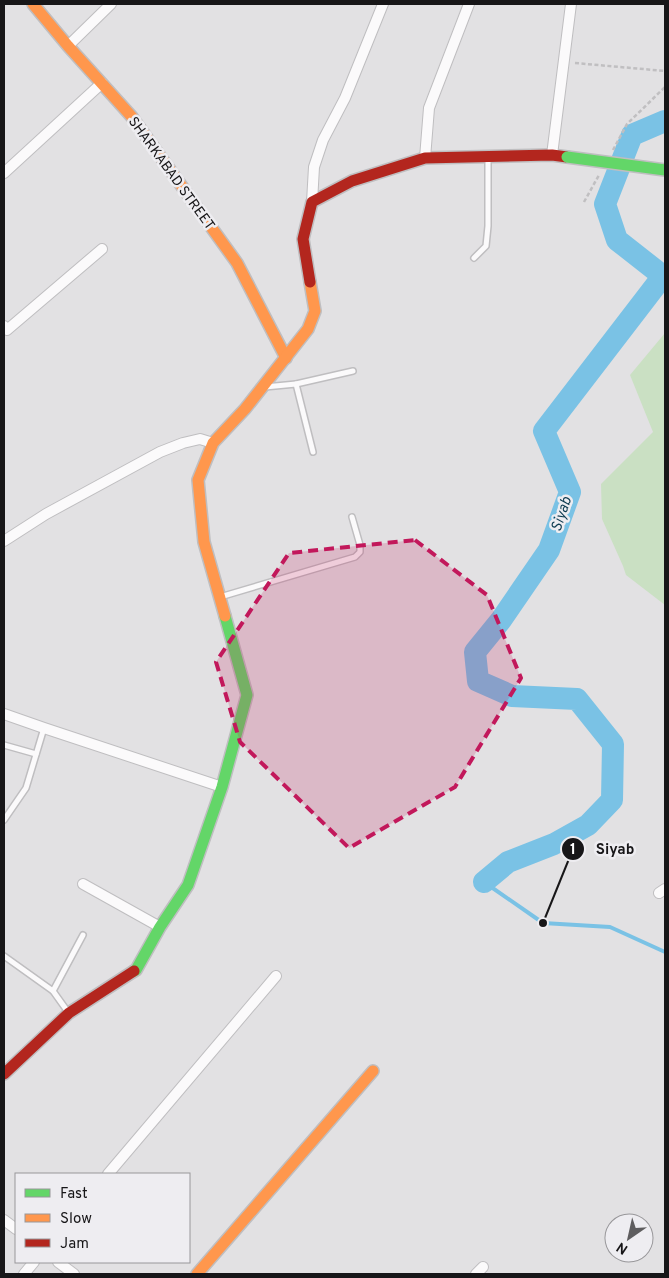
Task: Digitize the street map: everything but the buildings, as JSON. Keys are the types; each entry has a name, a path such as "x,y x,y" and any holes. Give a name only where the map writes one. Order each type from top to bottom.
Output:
{"street":[{"name":"SHARKABAD STREET","path":"33,4 132,117 237,262 286,358"},
{"path":"68,46 111,4"},
{"path":"4,1074 68,1013 136,970 160,927 188,885 222,787 247,694 204,542 198,480 213,443 286,358 308,329 315,311 303,239 312,202 314,168 323,140 345,98 383,4"},
{"path":"425,158 429,108 469,4"},
{"path":"552,155 571,4"},
{"path":"4,173 102,83"},
{"path":"312,202 352,181 425,158 552,155 665,170"},
{"path":"4,326 7,330 102,249"},
{"path":"4,541 46,514 160,452 182,443 200,439 213,443"},
{"path":"4,714 222,787"},
{"path":"83,884 160,927"},
{"path":"109,1173 276,976"},
{"path":"197,1274 373,1071"},
{"path":"4,1220 15,1229"},
{"path":"24,1274 33,1263"},
{"path":"59,1263 74,1274"}],"lane":[{"path":"474,258 486,246 488,226 488,156"},
{"path":"262,388 296,384 353,371"},
{"path":"296,384 313,452"},
{"path":"220,597 355,557 360,552 360,545 352,517"},
{"path":"4,820 26,788 44,728"},
{"path":"4,745 36,754"},
{"path":"53,991 83,935"},
{"path":"4,956 53,991 68,1013"}],"path":[{"path":"563,62 665,71"},
{"path":"613,150 628,124 665,87"},
{"path":"584,202 603,167"}],"highlighted area":[{"path":"415,540 487,595 521,678 455,787 349,848 240,742 216,662 289,553"}],"green space":[{"path":"665,333 665,605 626,575 602,519 601,484 653,432 630,375"}],"waterway":[{"name":"Siyab","path":"484,882 508,862 554,844 588,825 612,800 613,744 577,699 512,696 478,681 475,652 501,620 549,550 570,492 544,431 663,276 617,240 605,204 632,135 665,121"},
{"name":"Siyab","path":"484,882 543,923 610,927 665,952"}],"traffic: fast":[{"path":"567,157 665,170"},
{"path":"134,971 188,885 222,787 247,695 225,616"}],"traffic: slow":[{"path":"33,4 132,117 237,263 286,358"},
{"path":"225,616 204,542 198,480 213,443 245,409 308,329 315,311 310,282"},
{"path":"197,1274 373,1071"}],"traffic: jam":[{"path":"310,282 303,239 312,202 352,181 425,158 552,155 567,157"},
{"path":"4,1074 69,1013 134,971"}],"place":[{"name":"Siyab","path":"543,923"}]}
